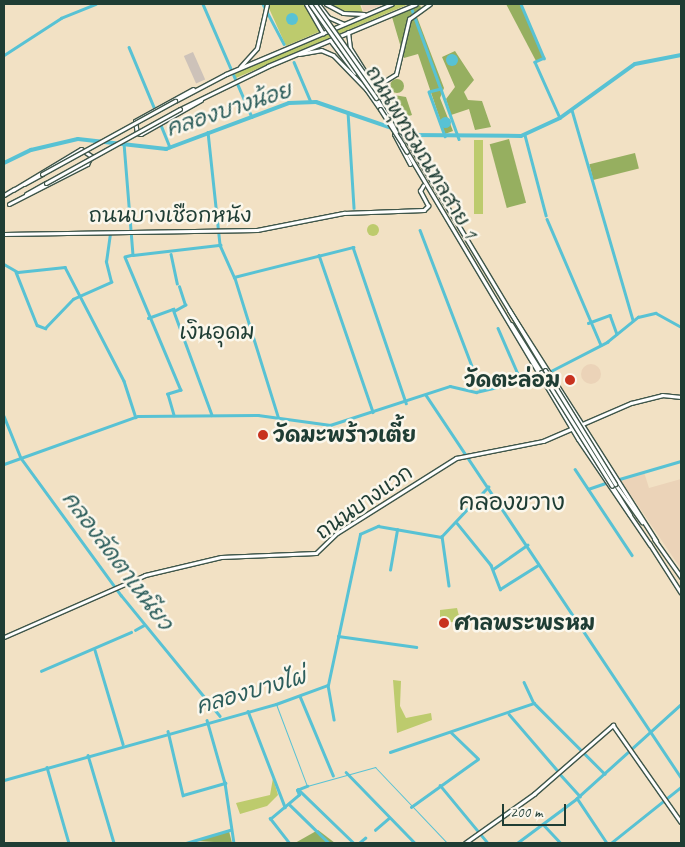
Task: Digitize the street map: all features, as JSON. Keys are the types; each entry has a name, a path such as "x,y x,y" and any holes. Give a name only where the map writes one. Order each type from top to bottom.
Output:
{"main road":[{"path":"235,70 257,48 267,4"},
{"path":"308,4 323,33"},
{"name":"ถนนพุทธมณฑลสาย 1","path":"308,4 379,96"},
{"path":"311,10 318,11 318,4"},
{"path":"318,4 330,19 344,24"},
{"name":"ถนนพุทธมณฑลสาย 1","path":"318,4 413,150 612,486 681,593"},
{"path":"326,4 342,13 370,14"},
{"path":"214,91 178,115 141,134 137,132 133,123 137,119 208,83 392,4"},
{"path":"379,96 380,84 396,74 414,14 430,4"},
{"path":"4,207 230,83 413,5"},
{"path":"348,32 347,44 392,117"},
{"path":"330,40 367,90 403,145"},
{"path":"293,55 326,51 367,90"},
{"path":"346,60 355,56"},
{"path":"4,195 208,83"},
{"name":"ถนนพุทธมณฑลสาย 1","path":"392,117 423,186 506,318 582,445 602,476 656,540"},
{"path":"414,168 393,134 410,138 424,170"},
{"path":"9,204 87,164 91,156 81,149 14,190"},
{"name":"ถนนพุทธมณฑลสาย 1","path":"506,318 554,380 620,487 681,577"},
{"name":"ถนนบางแวก","path":"4,637 117,586 221,557 318,552 337,533 459,457 543,441 644,399 681,397"},
{"path":"560,409 573,417 567,400"},
{"path":"576,415 590,420"},
{"path":"566,419 564,432 578,438"},
{"path":"582,445 581,433 592,440"}],"street":[{"name":"ถนนบางเชือกหนัง","path":"4,234 125,230 213,232 257,230 344,213 424,210 428,206 420,191 423,186"},
{"path":"464,843 534,794 613,725 636,754 681,822"}],"shaded area":[{"path":"361,4 384,4 364,12"},
{"path":"193,52 205,79 196,83 184,56"},
{"path":"587,364 595,364 601,370 601,378 595,384 587,384 581,378 581,370"},
{"path":"644,472 649,488 681,479 681,569 620,479"}],"green space":[{"path":"267,4 304,4 321,31 286,46"},
{"path":"330,4 360,4 363,13 344,12"},
{"path":"396,4 409,4 236,78 234,74"},
{"path":"506,4 520,4 544,58 536,61"},
{"path":"420,5 423,13 417,17 444,88 440,98 453,131 445,134 418,54 404,58 392,17"},
{"path":"455,51 474,80 464,92 468,100 482,101 491,127 475,130 469,109 451,115 446,99 455,87 442,57"},
{"path":"397,79 402,81 404,86 402,91 397,93 392,91 390,86 392,81"},
{"path":"394,95 406,97 412,115 400,119 388,102"},
{"path":"509,139 526,203 507,208 490,144"},
{"path":"474,140 483,140 483,214 474,214"},
{"path":"635,153 639,169 593,180 589,164"},
{"path":"371,224 375,224 379,230 375,236 371,236 367,232 367,228"},
{"path":"457,608 460,620 440,625 440,610"},
{"path":"393,680 401,681 400,706 406,718 431,713 432,720 397,733"},
{"path":"273,778 278,795 267,806 240,814 236,803 270,795"},
{"path":"318,830 335,843 295,843"},
{"path":"229,831 232,843 196,841 197,840"}],"water":[{"path":"290,13 294,13 298,19 294,25 290,25 286,21 286,17"},
{"path":"450,54 454,54 458,60 454,66 450,66 446,62 446,58"},
{"path":"445,116 451,122 445,128 439,122"}],"waterway":[{"path":"4,55 61,18 95,4"},
{"path":"203,4 252,117"},
{"path":"263,4 284,44"},
{"path":"410,4 441,89 429,92 445,136"},
{"path":"521,4 544,58 535,62 560,118"},
{"path":"129,47 154,107"},
{"name":"คลองบางน้อย","path":"4,163 31,150 78,139 166,149 289,103 316,102 412,135 521,136 560,118 635,64 681,55"},
{"path":"294,62 311,102"},
{"path":"441,89 459,139"},
{"path":"572,110 633,320"},
{"path":"348,112 354,208"},
{"path":"161,125 170,147"},
{"path":"208,132 220,245 235,278 279,419"},
{"path":"525,135 546,215"},
{"path":"124,143 133,255 125,257 181,390 168,394 174,415"},
{"path":"547,219 601,345"},
{"path":"420,230 481,390"},
{"path":"16,272 37,325 45,328 73,299 111,282 106,262 110,234"},
{"path":"133,255 220,245"},
{"path":"234,277 353,247 406,403"},
{"path":"171,254 177,283"},
{"path":"319,255 373,412"},
{"path":"4,264 18,272 65,267 124,381 136,417"},
{"path":"174,311 185,305 179,287"},
{"path":"148,318 173,309 212,415"},
{"path":"547,373 607,342 638,317 656,313 681,327"},
{"path":"588,323 610,315 617,334"},
{"path":"498,328 521,381"},
{"path":"4,464 138,416 258,415 330,425 450,386 476,392 540,377"},
{"path":"426,395 681,778"},
{"name":"คลองลัดตาเหนียว","path":"4,416 21,458 121,595 220,716"},
{"path":"616,480 681,461"},
{"path":"575,469 632,555"},
{"path":"588,489 608,482"},
{"name":"คลองบางไผ่","path":"4,780 276,704 328,685 360,534 378,526 441,537 488,487"},
{"path":"457,523 491,565 500,589 538,565"},
{"path":"390,570 397,530"},
{"path":"442,536 449,586"},
{"path":"493,569 527,545"},
{"path":"135,630 144,625"},
{"path":"41,671 131,632"},
{"path":"338,636 416,647"},
{"path":"95,650 123,744"},
{"path":"524,682 534,703 605,774"},
{"path":"328,685 334,719"},
{"path":"300,696 333,775"},
{"path":"390,752 534,703"},
{"path":"276,704 307,786 375,767 447,843"},
{"path":"517,843 576,799 681,704"},
{"path":"248,711 285,807"},
{"path":"509,714 558,771"},
{"path":"207,720 225,783 234,843"},
{"path":"168,731 183,795 225,783"},
{"path":"411,807 478,759 451,733"},
{"path":"88,755 114,843"},
{"path":"47,767 69,843"},
{"path":"346,772 415,843"},
{"path":"560,774 580,796"},
{"path":"440,785 488,843"},
{"path":"289,843 270,819 299,795 297,790 307,786"},
{"path":"611,843 681,787"},
{"path":"298,789 354,843"},
{"path":"577,798 607,843"},
{"path":"289,804 329,843"},
{"path":"375,830 389,818"},
{"path":"543,824 561,843"},
{"path":"186,843 230,830"},
{"path":"359,843 365,838"}],"place":[{"name":"วัดตะล่อม","path":"570,380"},
{"name":"วัดมะพร้าวเตี้ย","path":"263,435"},
{"name":"ศาลพระพรหม","path":"444,623"}],"district":[{"name":"เงินอุดม","path":"217,333"},
{"name":"คลองขวาง","path":"512,503"}]}
